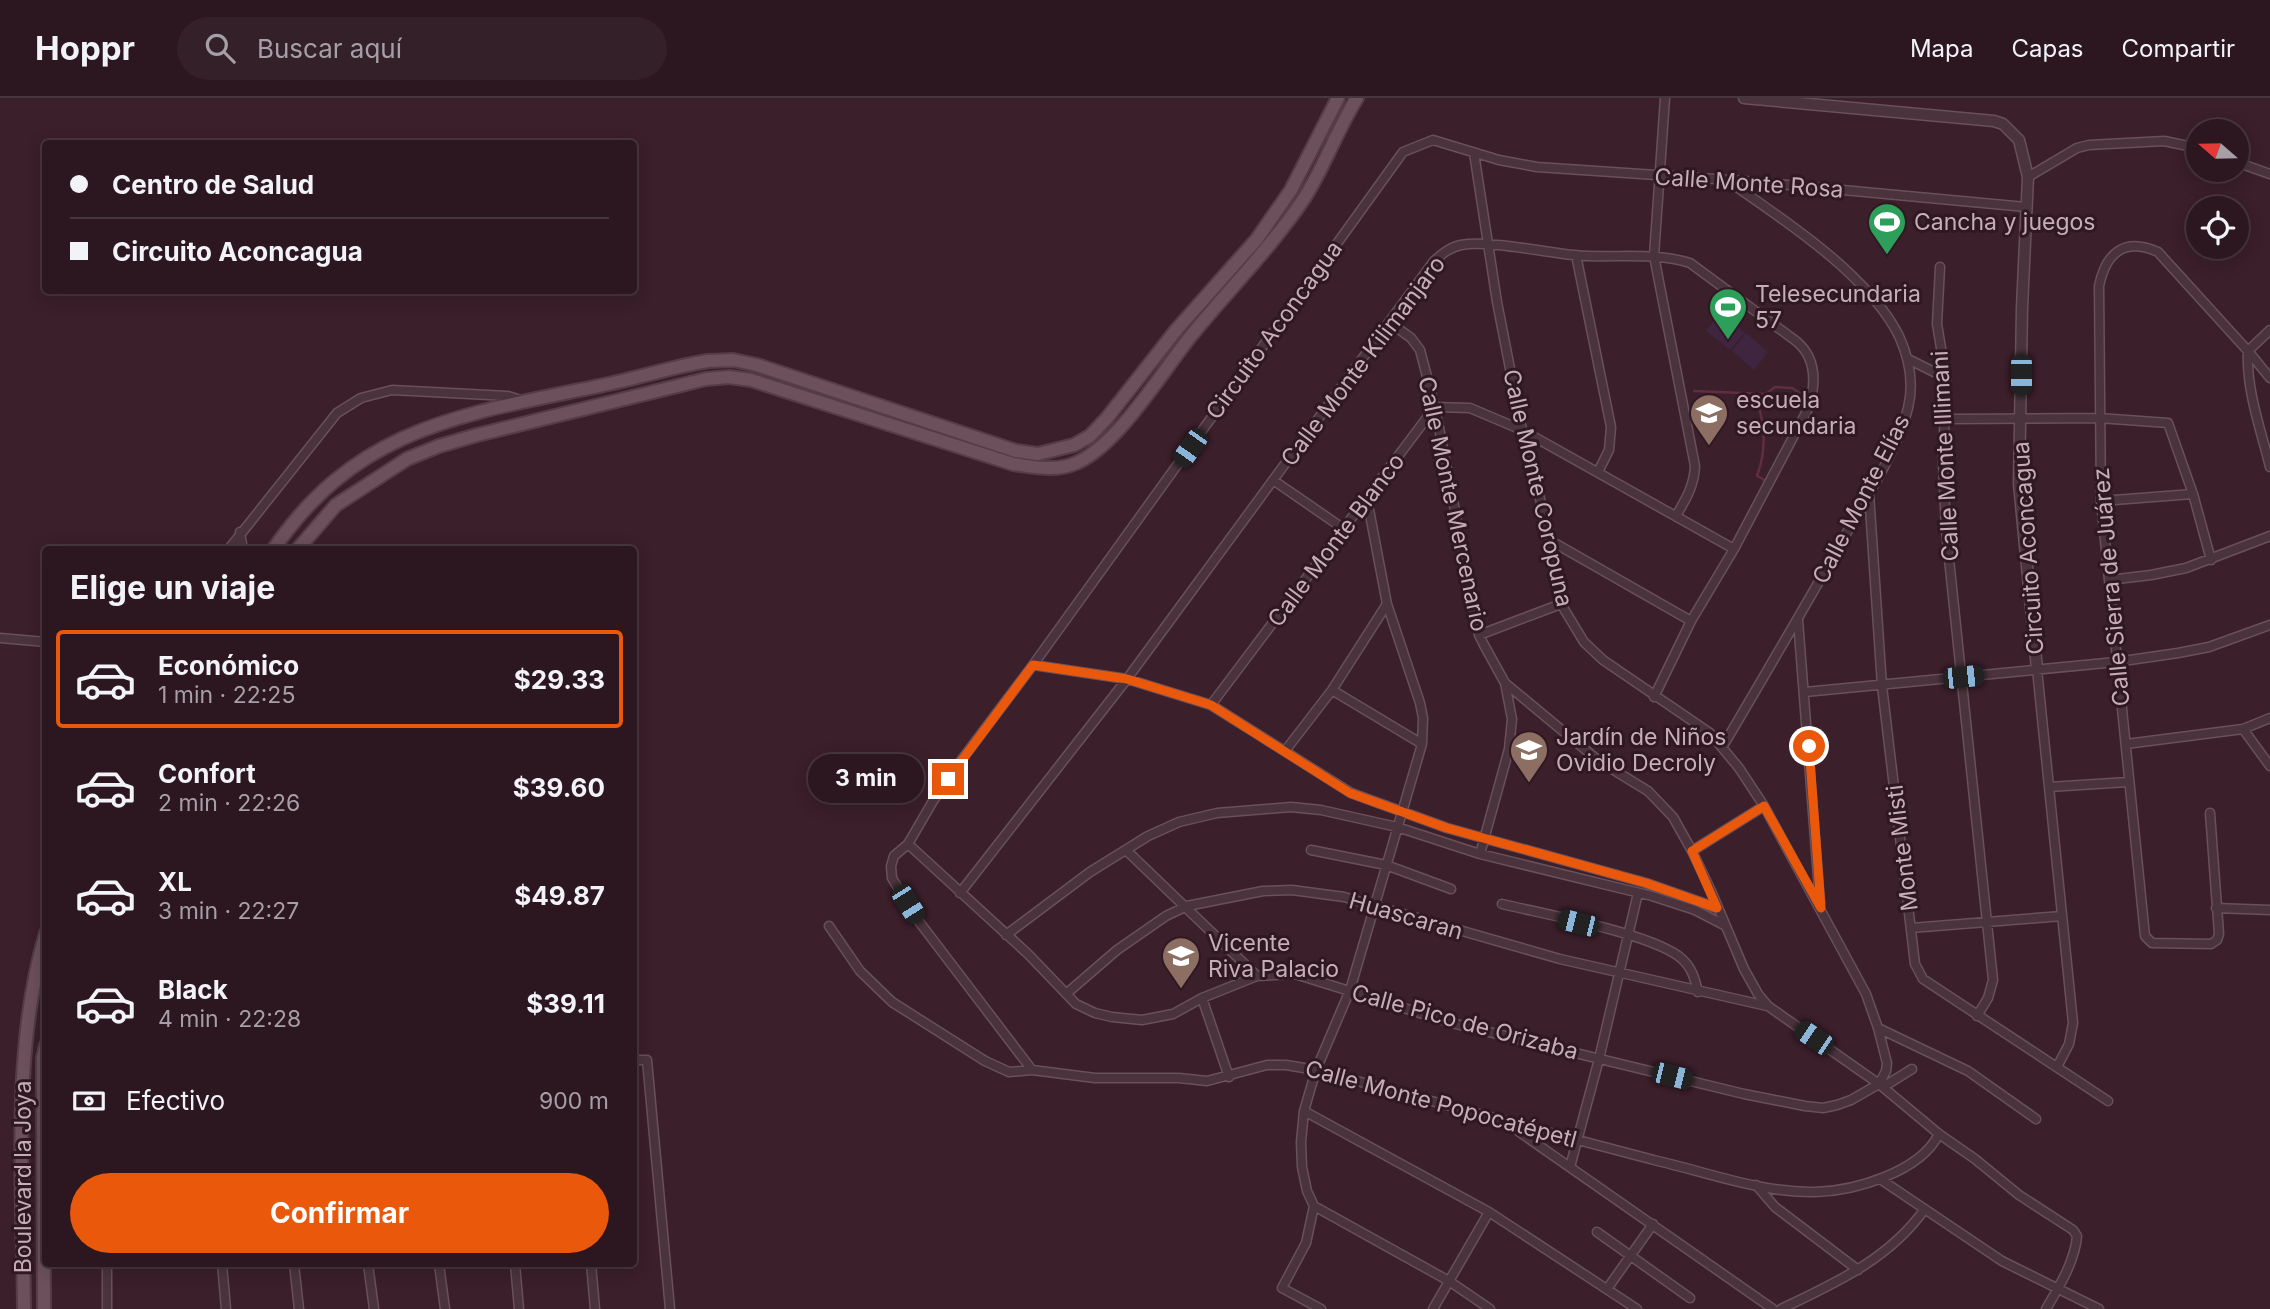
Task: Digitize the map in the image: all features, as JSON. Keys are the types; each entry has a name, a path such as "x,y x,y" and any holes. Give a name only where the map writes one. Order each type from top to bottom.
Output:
{"main road":[{"path":"276,546 289,526 320,492 376,451 395,441 441,423 692,363 733,360 757,365 1016,451 1038,454 1056,452 1074,445 1090,436 1107,418 1185,319 1257,239 1291,190 1338,98"},
{"path":"301,546 336,505 407,459 451,442 706,379 729,377 751,380 1013,464 1051,468 1076,464 1097,451 1120,426 1191,336 1290,219 1322,168 1342,121 1357,98"},
{"name":"Boulevard la Joya","path":"24,1309 23,1082 34,972 42,946"},
{"name":"Boulevard la Joya","path":"44,1267 44,1309"}],"street":[{"path":"1665,98 1654,257 1695,466 1690,492 1676,516"},
{"name":"Circuito Aconcagua","path":"1744,98 1994,121 2003,124 2019,140 2028,177 2019,484 2073,1023 2069,1044 2057,1067"},
{"name":"Circuito Aconcagua","path":"908,844 941,790 1403,152 1433,140 1474,153"},
{"path":"2028,177 2077,148 2089,145 2164,141 2186,146"},
{"name":"Calle Monte Rosa","path":"1474,153 1537,167 2026,207"},
{"name":"Calle Monte Coropuna","path":"1474,153 1487,245 1522,430 1551,541 1561,604 1584,642 1616,671 1710,733 1723,746 1764,806 1866,994 1886,1063 1881,1085"},
{"path":"2249,167 2270,174"},
{"name":"Calle Monte Elías","path":"1723,746 1869,493 1908,408 1911,386 1908,359 1899,336 1869,290 1778,216 1728,181"},
{"name":"Calle Monte Kilimanjaro","path":"960,893 1127,679 1441,254 1461,245 1487,245 1576,255 1671,257 1690,262 1803,346 1811,360 1814,391 1810,407 1734,549 1691,621 1654,697"},
{"name":"Calle Sierra de Juárez","path":"2210,813 2219,934 2217,940 2211,944 2147,941 2144,936 2101,501 2099,286 2103,268 2111,256 2132,246 2146,247 2158,252 2270,378"},
{"path":"1576,255 1611,426 1609,450 1598,471"},
{"name":"Calle Monte Illimani","path":"1940,267 1937,324 1946,378 1944,505 1992,990 1977,1016"},
{"name":"Calle Monte Mercenario","path":"1389,322 1420,349 1435,407 1479,635 1505,683 1599,761 1648,792 1672,817 1692,851 1744,969 1768,1006 1881,1085 1939,1134 2035,1207 2050,1213 2077,1236 2077,1246 2057,1290"},
{"path":"2270,330 2248,351 2251,388 2270,467"},
{"path":"1908,359 1946,378"},
{"path":"231,546 337,413 361,398 392,390 508,396 526,401"},
{"path":"1435,407 1470,408 1522,430 1734,549"},
{"name":"Calle Monte Blanco","path":"1211,705 1435,407"},
{"path":"1946,419 2099,418 2168,424 2193,494 2211,560"},
{"path":"1273,480 1344,529"},
{"name":"Monte Misti","path":"1869,493 1882,685 1914,964 1923,979 2108,1101"},
{"path":"2101,501 2193,494"},
{"path":"1367,499 1387,604 1420,703 1423,718 1422,744 1350,990 1316,1070 1304,1111 1302,1167 1307,1191 1314,1206 1450,1281 1490,1309"},
{"path":"240,532 242,546"},
{"path":"2109,580 2151,575 2211,560 2270,536"},
{"path":"1551,541 1691,621"},
{"path":"1285,751 1332,690 1387,604"},
{"path":"1479,635 1561,604"},
{"path":"1798,620 1821,908"},
{"path":"1805,692 2116,662 2210,648 2270,625"},
{"path":"0,638 42,642"},
{"path":"1033,665 1127,679 1211,705 1350,793 1402,813 1646,883 1717,908"},
{"path":"1480,854 1509,749 1512,719 1505,683"},
{"path":"1332,690 1422,744"},
{"path":"2126,744 2243,729 2270,718"},
{"path":"2243,729 2270,766"},
{"path":"2049,787 2128,782"},
{"path":"1692,851 1764,806"},
{"path":"1006,935 1069,886 1148,836 1179,822 1217,814 1291,807 1321,810 1396,827 1480,854 1695,910 1724,925"},
{"path":"908,844 894,856 892,878 917,919 1032,1070"},
{"name":"Calle Pico de Orizaba","path":"908,844 1076,1004 1095,1013 1142,1020 1173,1014 1256,976 1295,974 1452,1023 1744,1094 1823,1108 1851,1101 1881,1085"},
{"path":"1126,850 1256,976"},
{"path":"1311,850 1386,865 1451,889"},
{"name":"Huascaran","path":"1066,994 1116,950 1166,916 1185,907 1252,893 1292,890 1344,897 1619,974 1768,1006"},
{"path":"1570,1167 1599,1059 1638,893"},
{"path":"1503,904 1629,935 1668,948 1692,970 1698,992"},
{"path":"2217,908 2270,910"},
{"path":"1911,928 2062,916"},
{"name":"Calle Monte Popocatépetl","path":"829,926 860,971 892,1002 985,1061 1009,1072 1032,1070 1095,1078 1179,1078 1207,1081 1267,1065 1286,1065 1316,1070 1578,1141 1756,1185 1796,1192 1837,1190 1880,1179 1920,1157 1933,1145 1939,1134"},
{"path":"1202,999 1229,1077"},
{"path":"1878,1028 1968,1071 2036,1119"},
{"path":"637,1060 647,1060 670,1309"},
{"path":"1881,1085 1912,1069"},
{"path":"1304,1111 1489,1212 1637,1309"},
{"path":"1503,1121 1773,1309"},
{"path":"1880,1179 2002,1261 2099,1309"},
{"path":"1756,1185 1775,1207 1858,1270"},
{"path":"1314,1206 1306,1243 1282,1288 1321,1309"},
{"path":"1781,1309 1858,1270 1901,1240 1924,1210"},
{"path":"1433,1309 1489,1212"},
{"path":"1607,1289 1653,1224"},
{"path":"1597,1232 1690,1298"},
{"path":"107,1267 107,1309"},
{"path":"222,1267 226,1309"},
{"path":"294,1267 299,1309"},
{"path":"368,1267 374,1309"},
{"path":"439,1267 445,1309"},
{"path":"514,1267 519,1309"},
{"path":"591,1267 595,1309"},
{"path":"2046,1309 2057,1290"}],"shaded area":[{"name":"Telesecundaria 57","path":"1720,314 1745,332 1730,350 1706,331"},
{"name":"Telesecundaria 57","path":"1746,333 1768,352 1754,370 1732,351"}],"waterway":[{"path":"1694,391 1766,394 1775,387 1792,388 1803,395 1808,391"},
{"path":"1755,393 1764,434 1763,454 1757,476 1765,483"}],"place":[{"name":"Cancha y juegos","path":"1887,256"},
{"name":"Telesecundaria 57","path":"1728,341"},
{"name":"escuela secundaria","path":"1709,447"},
{"name":"Jardín de Niños Ovidio Decroly","path":"1529,784"},
{"name":"Vicente Riva Palacio","path":"1181,990"}],"route":[{"path":"948,779 1033,665 1127,679 1211,705 1350,793 1447,828 1646,883 1717,908 1692,851 1764,806 1821,908 1809,746"}]}
